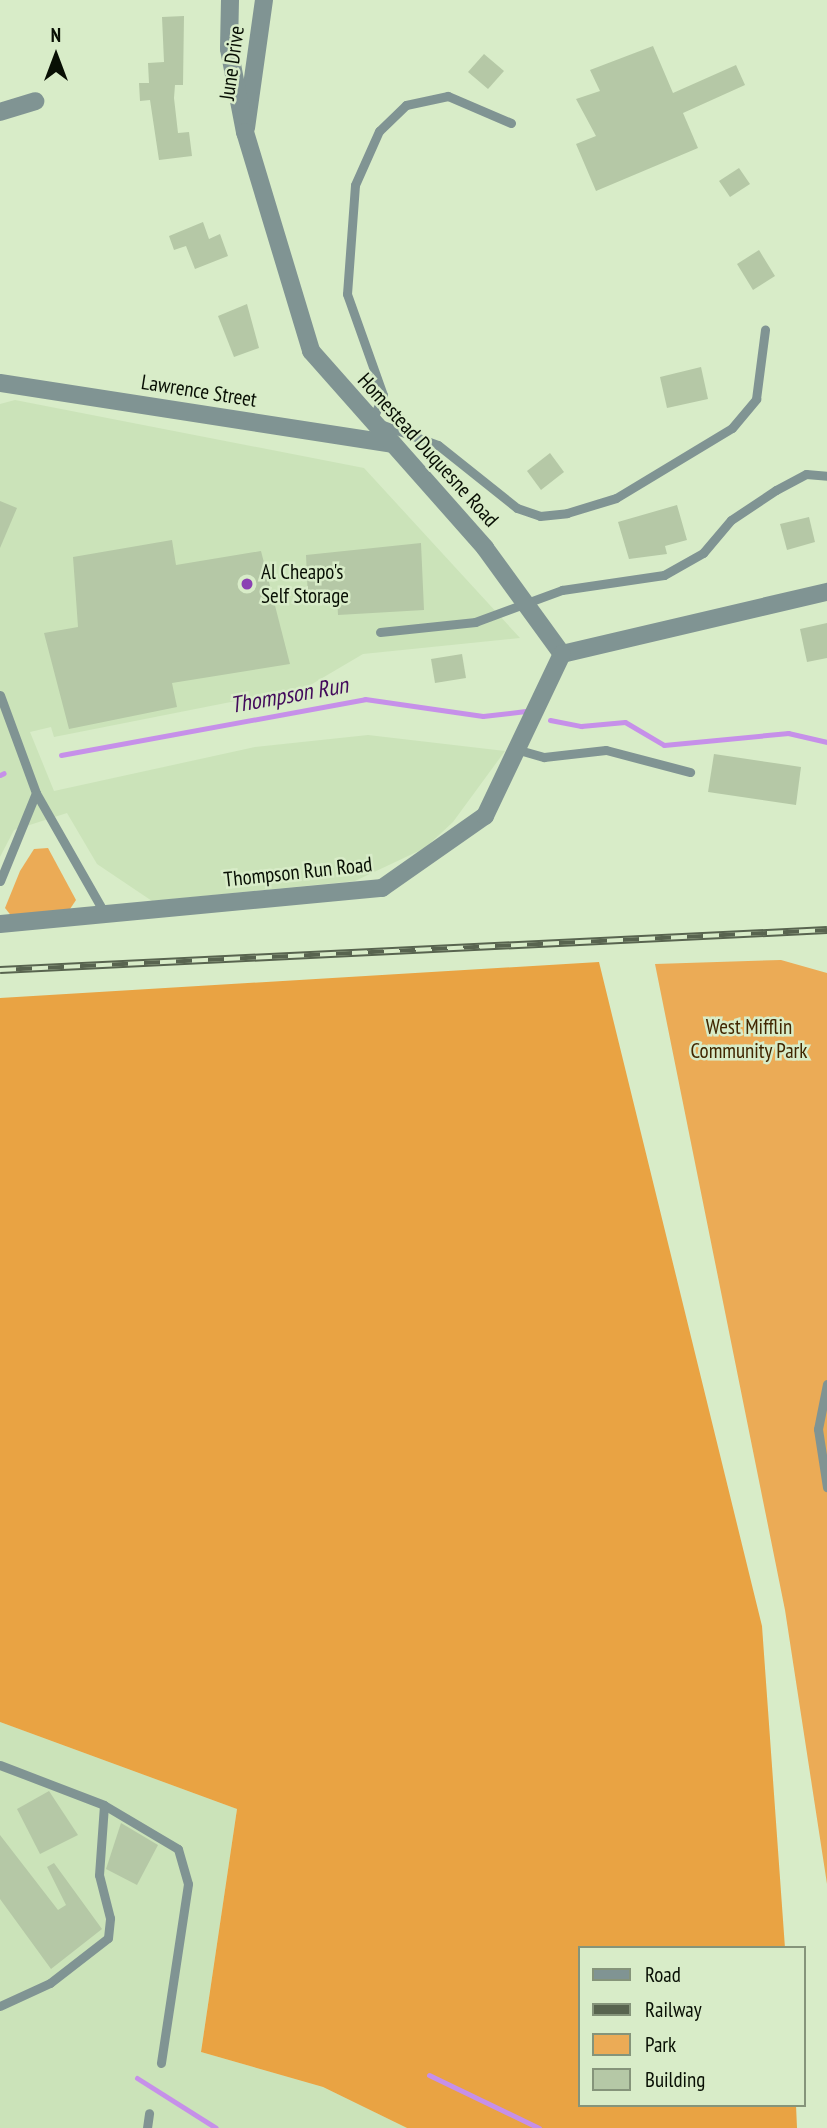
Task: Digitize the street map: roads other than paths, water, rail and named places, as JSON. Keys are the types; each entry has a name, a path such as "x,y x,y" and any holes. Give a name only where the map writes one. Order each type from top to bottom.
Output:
{"street":[{"name":"Homestead Duquesne Road","path":"230,0 229,49 245,132 311,351 524,601 562,654"},
{"name":"June Drive","path":"245,132 264,0"},
{"path":"0,112 35,101"},
{"name":"Lawrence Street","path":"0,383 392,444"},
{"path":"562,654 827,592"},
{"name":"Thompson Run Road","path":"0,924 382,888 485,816 519,750 562,654"}],"lane":[{"path":"511,123 448,96 406,105 379,131 355,184 347,294 383,395 372,421 438,445 517,508 540,516 567,513 628,492 732,428 757,399 765,330"},
{"path":"380,632 475,622 524,601 664,575 703,553 731,520 776,490 806,474 827,476"},
{"path":"0,695 36,793 104,914"},
{"path":"519,750 544,757 606,750 690,772"},
{"path":"0,881 36,793"},
{"path":"827,1384 818,1429 827,1487"},
{"path":"0,1765 104,1805 164,1836 186,1865 184,1923 161,2063"},
{"path":"0,2006 50,1983 108,1938 110,1918 99,1875 104,1805"},
{"path":"147,2128 149,2113"}],"waterway":[{"name":"Thompson Run","path":"61,755 365,699 483,716 526,711"},
{"name":"Thompson Run","path":"550,720 581,726 625,722 664,745 788,733 827,742"},
{"name":"Thompson Run","path":"0,775 4,773"},
{"path":"429,2075 539,2128"},
{"path":"137,2078 216,2128"}],"railway":[{"path":"0,970 827,930"}],"place":[{"name":"Al Cheapo's Self Storage","path":"247,584"}],"park label":[{"name":"West Mifflin Community Park","path":"749,1039"}]}
